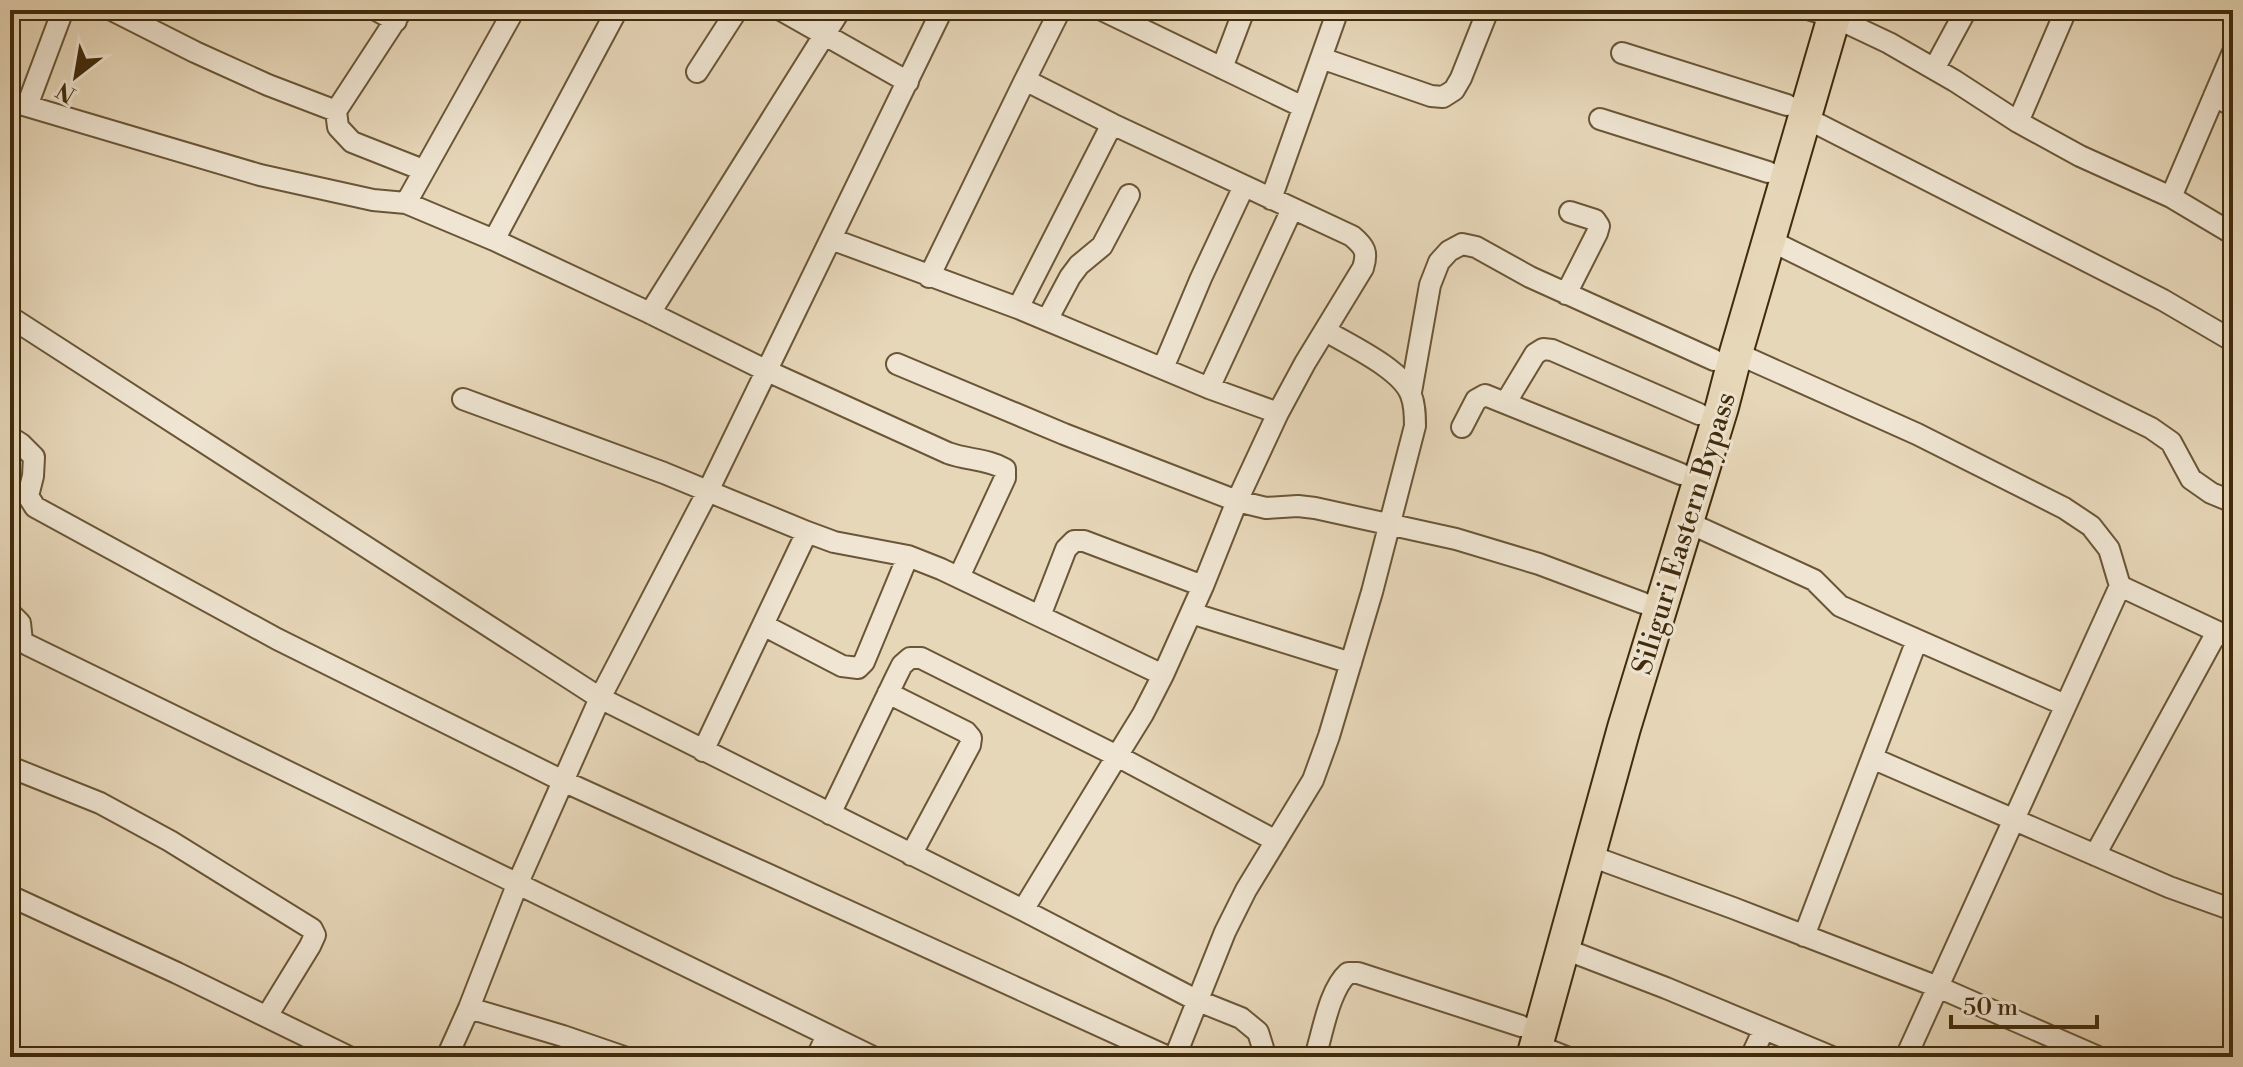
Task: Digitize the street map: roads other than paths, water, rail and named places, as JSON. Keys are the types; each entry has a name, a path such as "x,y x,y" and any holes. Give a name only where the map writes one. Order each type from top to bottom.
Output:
{"main road":[{"name":"Siliguri Eastern Bypass","path":"1526,1046 1537,967 1699,414 1725,356 1769,240 1795,111 1822,12"},
{"name":"Siliguri Eastern Bypass","path":"1526,1046 1562,948 1624,728 1722,407 1725,356 1768,172 1795,111"}],"street":[{"path":"63,10 18,103 260,175 373,200 406,203 494,240 765,370 948,453 1005,469 1005,478 959,577"},
{"path":"112,10 268,85 336,111"},
{"path":"376,10 399,15 336,111 338,127 352,142 423,170"},
{"path":"406,203 514,10"},
{"path":"494,240 617,10"},
{"path":"697,72 737,10"},
{"path":"781,10 908,82"},
{"path":"650,313 840,10"},
{"path":"447,1057 517,885 600,698 708,491 942,10"},
{"path":"1102,10 1303,107"},
{"path":"1222,68 1244,10"},
{"path":"1271,199 1338,10"},
{"path":"1321,58 1431,96 1443,97 1454,90 1461,78 1488,10"},
{"path":"1934,69 1966,10"},
{"path":"2018,122 2066,10"},
{"path":"929,277 1025,80 1053,12"},
{"path":"1822,12 1889,43 2018,122 2080,156 2171,197 2233,234"},
{"path":"2171,197 2224,101 2233,52"},
{"path":"1622,53 1795,111 2163,300 2233,341"},
{"path":"1023,910 1143,714 1191,613 1237,501 1278,413 1363,268 1367,256 1364,246 1352,236 1025,80"},
{"path":"1600,119 1768,172"},
{"path":"1018,308 1112,124"},
{"path":"1163,368 1244,186"},
{"path":"1047,320 1070,277 1102,246 1129,195"},
{"path":"1209,388 1292,209"},
{"path":"1566,294 1599,226 1595,220 1570,212"},
{"path":"831,239 1018,308 1209,388 1278,413"},
{"path":"1769,240 2151,428 2171,442 2191,479 2211,493 2233,502"},
{"path":"1175,1057 1225,932 1246,890 1313,780 1329,736 1415,426 1411,392 1430,285 1439,262 1449,251 1462,244 1476,247 1566,294 1917,434 2064,508 2091,526 2109,549 2120,586 1906,1057"},
{"path":"10,317 600,698 1196,1000 1241,1018 1258,1032 1264,1057"},
{"path":"1326,331 1395,373 1411,392"},
{"path":"1506,402 1535,354 1543,349 1552,350 1699,414"},
{"path":"897,364 1064,434 1237,501 1266,508 1315,508 1456,539 1539,564 1643,603"},
{"path":"1462,427 1476,400 1485,395 1681,474"},
{"path":"463,399 664,473 834,542 908,556 959,577 1163,675"},
{"path":"10,437 34,457 28,496 35,507 277,639 563,781 1168,1057"},
{"path":"1687,522 1814,580 1840,606 2065,705"},
{"path":"703,751 807,532"},
{"path":"1040,616 1066,549 1074,541 1084,541 1203,586"},
{"path":"763,625 842,666 858,668 864,662 908,556"},
{"path":"2095,855 2225,635 2120,586"},
{"path":"10,613 20,623 22,641 28,645 873,1057"},
{"path":"1191,613 1351,663"},
{"path":"1804,936 1917,640"},
{"path":"830,814 902,665 910,658 921,658 1117,756 1276,841"},
{"path":"888,693 966,732 971,738 911,855"},
{"path":"1872,758 2169,887 2233,910"},
{"path":"10,767 100,803 156,833 312,929 315,935 310,946 267,1016"},
{"path":"1588,855 1938,987 2098,1057"},
{"path":"10,896 349,1057"},
{"path":"1562,948 1832,1057"},
{"path":"1315,1057 1334,995 1340,980 1348,973 1358,973 1526,1046 1566,1057"},
{"path":"469,1008 624,1057"},
{"path":"1751,1057 1764,1029"},
{"path":"817,1057 827,1035"}]}
